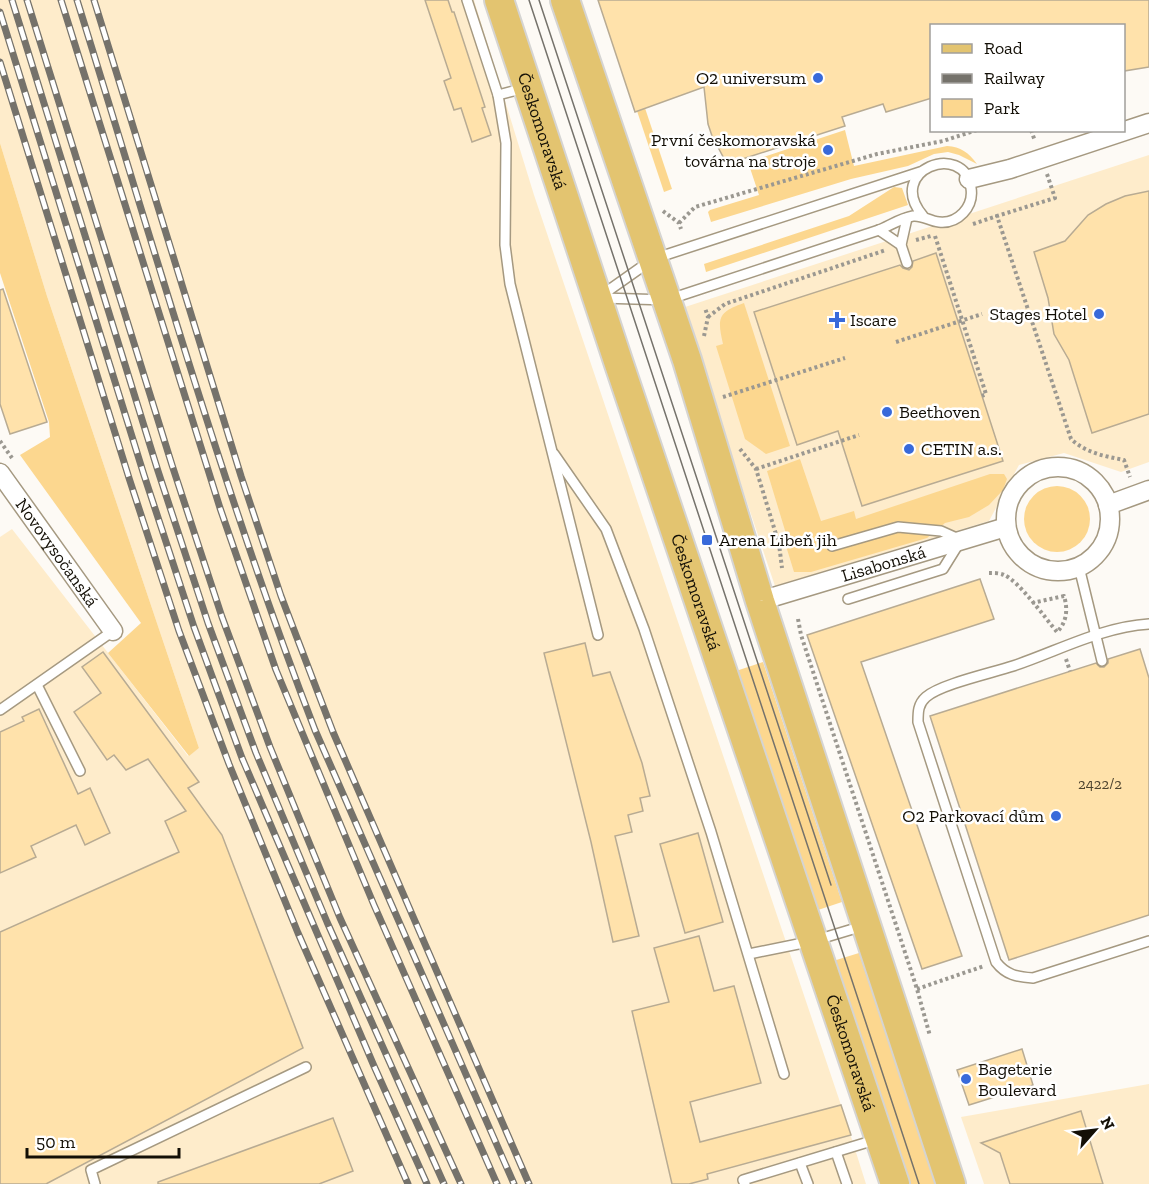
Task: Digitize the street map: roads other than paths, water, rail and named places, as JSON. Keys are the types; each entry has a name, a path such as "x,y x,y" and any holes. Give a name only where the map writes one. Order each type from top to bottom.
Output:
{"main road":[{"name":"Českomoravská","path":"499,0 895,1184"},
{"path":"565,0 667,300 760,601 951,1184"}],"street":[{"path":"1125,131 1149,123"},
{"path":"969,179 1010,170 1121,132"},
{"path":"1059,466 1076,470 1090,478 1101,490 1108,505 1110,520 1108,534 1101,548 1079,567 1063,571 1047,570 1032,565 1020,555 1011,542 1006,527 1006,512 1010,497 1018,484 1043,468 1059,466"},
{"name":"Novovysočanská","path":"0,473 113,631"},
{"path":"1108,505 1142,492"},
{"name":"Lisabonská","path":"760,601 1006,527"}],"lane":[{"path":"467,0 498,95 506,143 505,245 510,284 598,635"},
{"path":"498,95 528,87"},
{"path":"597,298 653,259 921,172 934,164 951,164 969,179 970,203 960,216 946,222 930,220 923,216 916,208 912,189 921,172"},
{"path":"597,298 667,300 879,230 907,218 923,216"},
{"path":"907,218 901,245 907,263"},
{"path":"879,230 901,245"},
{"path":"554,454 606,529 644,629 749,954 784,1074"},
{"path":"832,546 898,528 941,531 961,540 943,569 848,599"},
{"path":"1079,567 1102,661"},
{"path":"1149,624 1095,634 1014,666 938,690 926,698 919,707 918,722 996,962 1004,972 1018,977 1033,978 1149,941"},
{"path":"0,710 113,631"},
{"path":"37,685 80,771"},
{"path":"749,954 813,941 866,925"},
{"path":"96,1184 91,1170 306,1067"},
{"path":"745,1184 743,1180 880,1138"},
{"path":"836,1152 847,1184"},
{"path":"800,1163 808,1184"}],"tram line":[{"path":"529,0 919,1184"},
{"path":"539,0 831,885"}],"railway":[{"path":"12,0 158,471 208,623 256,753 327,922 444,1184"},
{"path":"27,0 172,465 222,617 270,747 340,918 461,1184"},
{"path":"61,0 220,508 276,670 374,905 497,1184"},
{"path":"77,0 219,458 281,640 315,730 514,1184"},
{"path":"94,0 241,476 281,596 333,732 529,1184"},
{"path":"0,12 144,475 194,627 242,758 427,1184"},
{"path":"0,62 179,631 229,764 298,933 408,1184"}],"place":[{"name":"O2 universum","path":"818,78"},
{"name":"První českomoravská továrna na stroje","path":"828,150"},
{"name":"Stages Hotel","path":"1099,314"},
{"name":"Iscare","path":"837,320"},
{"name":"Beethoven","path":"887,412"},
{"name":"CETIN a.s.","path":"909,449"},
{"name":"Arena Libeň jih","path":"707,540"},
{"name":"O2 Parkovací dům","path":"1056,816"},
{"name":"Bageterie Boulevard","path":"966,1079"}]}
